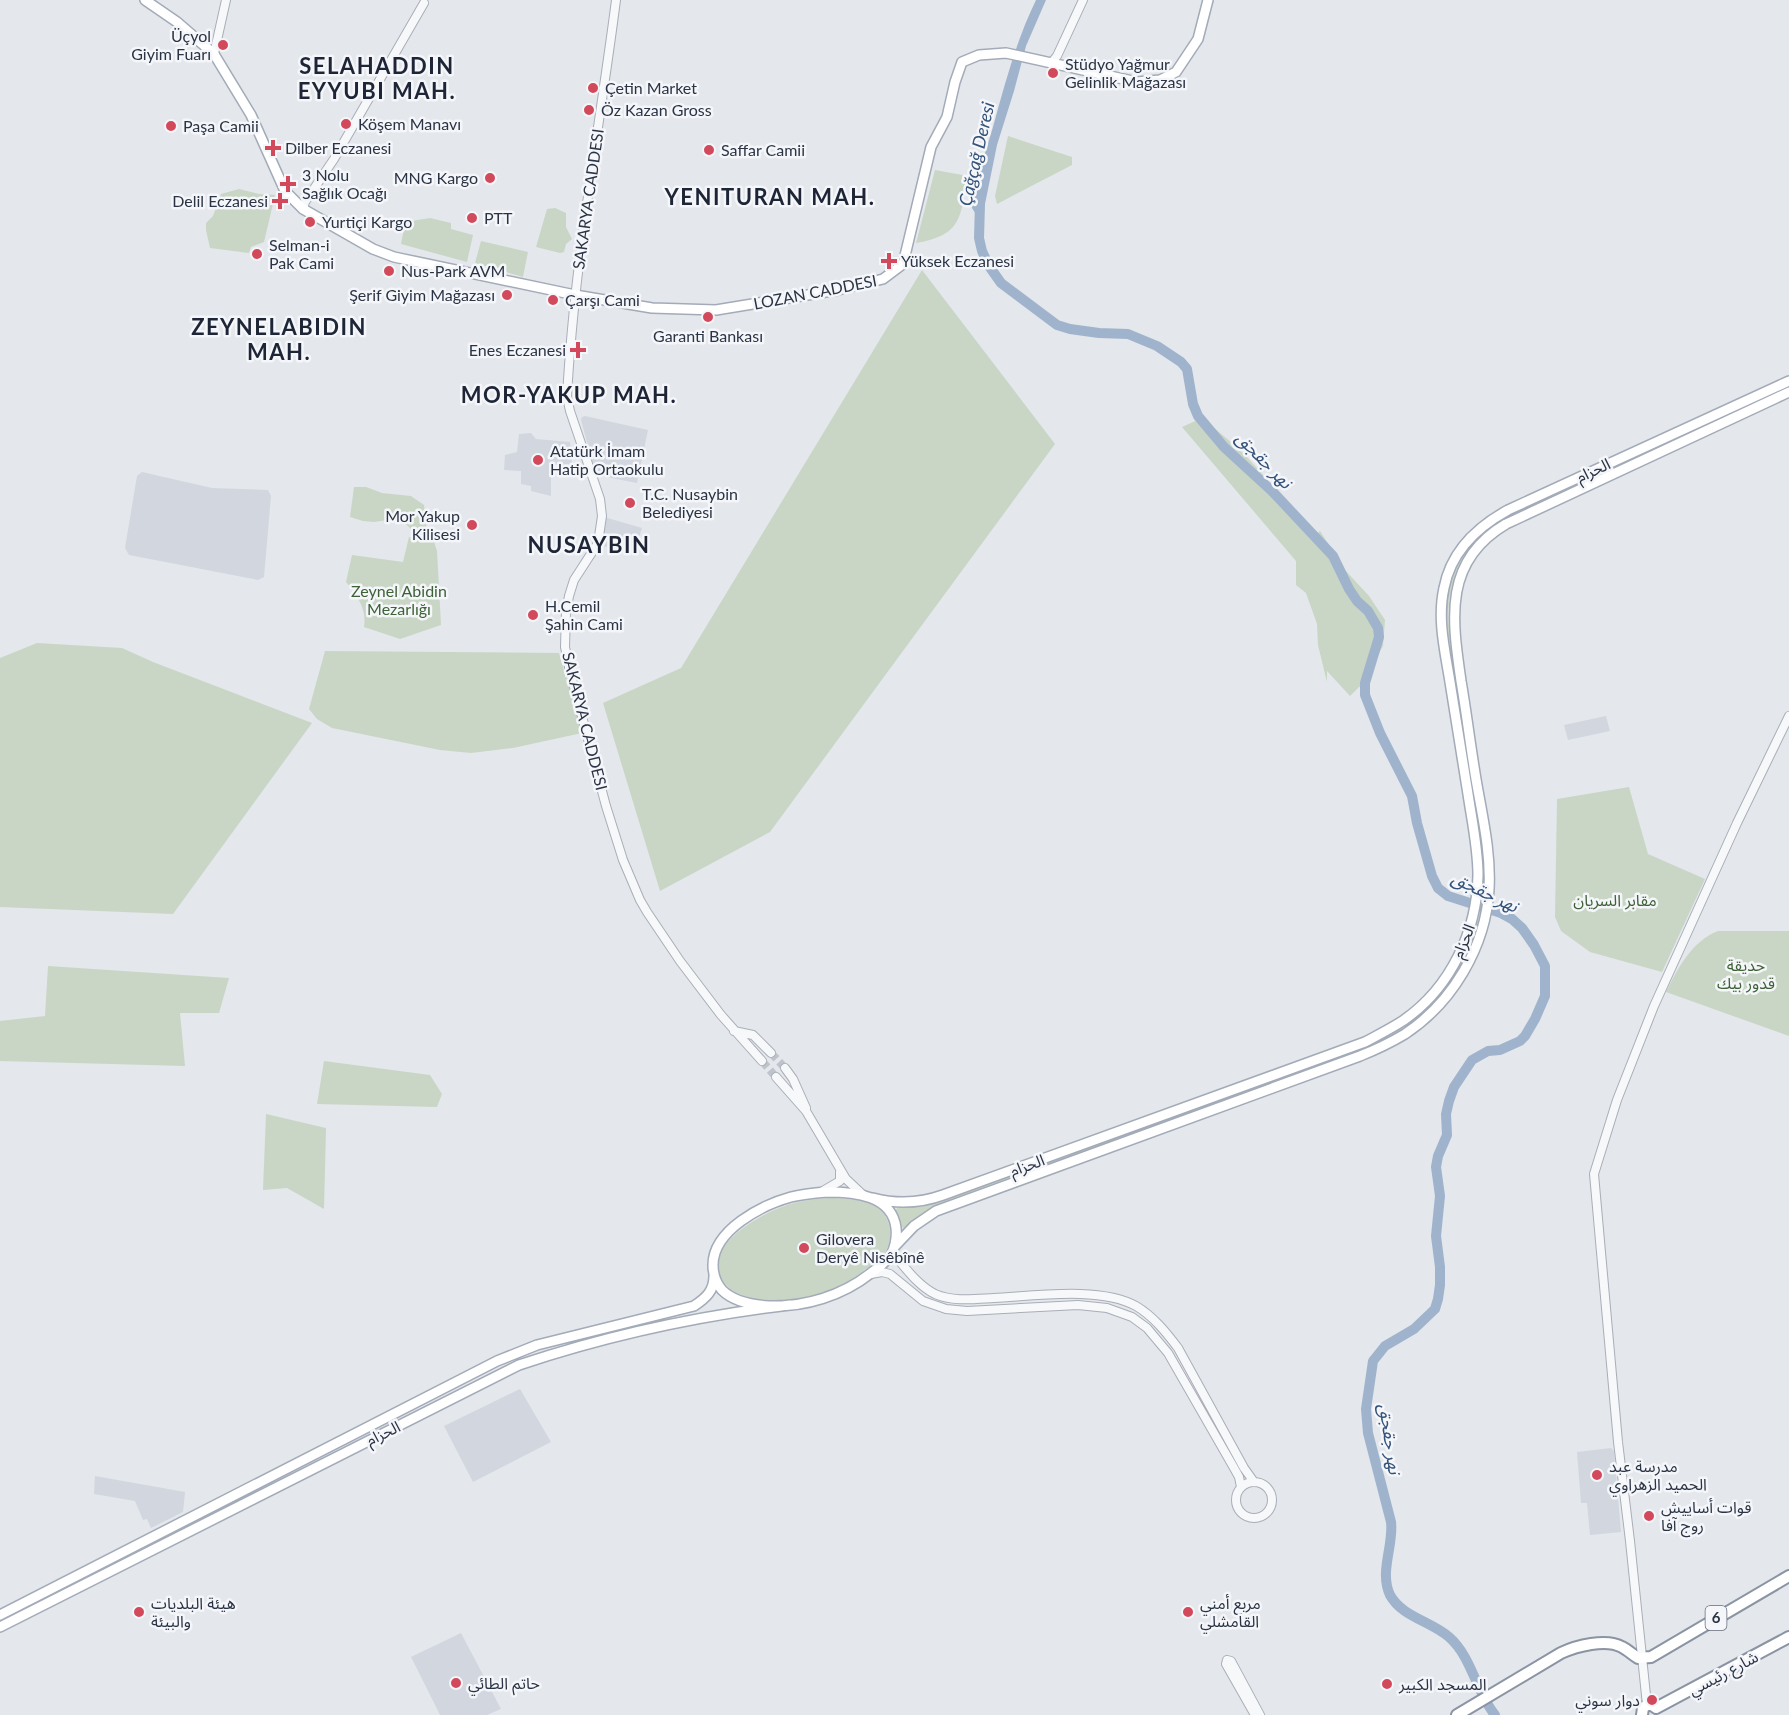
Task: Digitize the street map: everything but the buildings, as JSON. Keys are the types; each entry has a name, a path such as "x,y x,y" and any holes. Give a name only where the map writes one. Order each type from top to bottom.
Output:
{"highway":[{"name":"6","path":"1642,1658 1652,1657 1789,1576"},
{"name":"شارع رئيسي","path":"1651,1711 1789,1637"},
{"path":"1457,1715 1561,1653 1583,1646 1608,1644 1619,1646 1636,1657 1642,1658"}],"main road":[{"path":"145,0 177,22 214,54 251,115 285,191 303,209 373,249 394,257 575,295"},
{"path":"1052,62 1137,82 1160,80 1176,72 1198,39 1208,0"},
{"name":"LOZAN CADDESI","path":"575,295 652,308 716,310 838,290 883,279 903,264 931,147 947,117 962,62 979,55 1006,53 1052,62"},
{"name":"الحزام","path":"869,1197 897,1202 933,1199 1365,1042 1406,1019 1433,994 1456,960 1467,938 1474,912 1477,886 1476,846 1442,627 1444,587 1455,558 1467,541 1483,525 1508,510 1789,381"},
{"name":"الحزام","path":"893,1249 914,1226 936,1211 1323,1070 1383,1046 1420,1023 1444,999 1461,977 1472,956 1486,914 1489,888 1485,829 1454,633 1454,605 1457,588 1461,573 1470,556 1488,536 1506,524 1789,392"},
{"path":"1576,478 1581,489"},
{"path":"1474,912 1486,914"},
{"path":"838,1192 869,1197 882,1203 893,1218 896,1227 893,1249 884,1263 840,1293 790,1305 752,1304 736,1300 722,1290 714,1276 713,1260 717,1245 743,1221 761,1209 802,1195 820,1193 838,1192"},
{"name":"الحزام","path":"0,1615 497,1361 537,1345 694,1306 704,1300 711,1291 714,1276"},
{"name":"الحزام","path":"0,1627 519,1365 576,1346 633,1331 720,1314 790,1305"}],"street":[{"path":"214,54 226,0"},
{"name":"SAKARYA CADDESI","path":"616,0 589,178 575,295 567,397 600,499 602,516 598,543 574,580 569,596 565,647 606,806 623,860 640,900 687,970 734,1031 762,1061"},
{"path":"1052,62 1083,0"},
{"path":"303,209 305,202 334,159 424,3"},
{"path":"1651,1711 1642,1658 1617,1430 1594,1174 1617,1101 1654,1006 1737,823 1789,716"},
{"path":"734,1031 753,1035 771,1053"},
{"path":"786,1068 840,1172 850,1184 869,1197"},
{"path":"776,1077 810,1117"},
{"path":"820,1193 840,1181 840,1172"},
{"path":"893,1249 916,1279 927,1289 944,1297 964,1300 1071,1294 1099,1295 1119,1299 1135,1306 1166,1332 1178,1348 1254,1482"},
{"path":"870,1274 882,1272 890,1274 923,1301 938,1308 967,1311 1078,1305 1107,1308 1132,1317 1147,1328 1168,1353 1239,1477 1241,1487"},
{"path":"1249,1482 1265,1486 1271,1495 1271,1505 1265,1514 1251,1517 1239,1509 1236,1497 1241,1487 1249,1482"},
{"path":"1255,1715 1226,1664 1227,1660 1231,1661 1260,1715"}],"shaded area":[{"path":"585,416 648,430 637,483 596,475 581,420"},
{"name":"Atatürk İmam Hatip Ortaokulu","path":"531,433 536,439 570,442 572,464 551,465 551,496 531,491 531,486 521,484 521,471 504,470 505,455 517,452 519,434"},
{"path":"142,472 212,488 268,490 271,496 264,577 258,580 129,555 125,548 137,476"},
{"path":"604,517 642,528 635,550 601,546"},
{"path":"1606,716 1610,731 1568,740 1564,725"},
{"path":"520,1389 551,1442 473,1482 444,1426"},
{"name":"مدرسة عبد الحميد الزهراوي","path":"1611,1448 1614,1451 1621,1532 1590,1535 1587,1503 1581,1503 1577,1452"},
{"path":"95,1476 185,1492 183,1512 151,1528 147,1519 143,1520 135,1501 94,1494"},
{"name":"حاتم الطائي","path":"461,1633 501,1709 487,1715 440,1715 411,1657"}],"green space":[{"path":"1008,136 1072,157 1072,165 997,204 995,196"},
{"path":"935,170 968,176 963,203 957,222 951,229 931,240 916,243"},
{"path":"239,189 275,195 264,242 251,247 249,253 210,248 206,223 213,216 221,194"},
{"path":"555,208 566,213 566,227 572,239 566,244 564,252 560,253 536,247 547,209"},
{"path":"430,218 451,223 451,229 473,235 467,262 401,244 408,223"},
{"path":"481,241 528,252 523,277 475,263"},
{"path":"922,270 1055,444 770,832 660,891 603,703 681,668"},
{"path":"1202,418 1244,454 1316,535 1320,531 1345,570 1369,596 1385,620 1383,646 1373,664 1368,686 1359,687 1350,696 1327,671 1327,682 1318,645 1317,624 1306,593 1296,585 1296,561 1182,427"},
{"path":"1574,484 1575,487 1503,519 1482,534 1464,557 1453,583 1448,612 1449,627 1484,852 1485,882 1482,911 1480,912 1482,874 1448,636 1445,609 1448,590 1458,561 1471,542 1499,519"},
{"path":"354,487 366,487 382,493 411,496 424,505 427,532 424,536 415,533 406,524 387,520 363,521 350,517"},
{"name":"Zeynel Abidin Mezarlığı","path":"409,537 434,542 437,551 441,625 400,639 364,627 363,608 346,582 352,555 403,562"},
{"path":"37,643 122,648 312,723 173,914 0,907 0,658"},
{"path":"325,651 559,653 582,733 513,748 471,753 440,750 332,728 317,719 309,709"},
{"name":"مقابر السريان","path":"1629,787 1648,854 1705,879 1662,972 1590,952 1561,931 1555,917 1557,799"},
{"path":"1478,918 1479,922 1471,946 1448,986 1418,1018 1379,1043 932,1208 904,1228 901,1227 895,1211 898,1207 918,1207 932,1203 1363,1047 1379,1039 1409,1021 1446,984 1465,953"},
{"name":"حديقة قدور بيك","path":"1718,931 1789,931 1789,1036 1666,992 1693,948"},
{"path":"48,966 229,978 219,1013 180,1013 185,1066 0,1061 0,1021 45,1016"},
{"path":"324,1061 430,1075 442,1094 437,1107 317,1104"},
{"path":"266,1114 326,1128 324,1209 287,1188 263,1190"},
{"path":"827,1198 866,1202 882,1212 887,1219 890,1237 886,1251 877,1261 844,1283 807,1297 781,1300 751,1298 740,1295 726,1285 718,1272 718,1259 734,1235 762,1216 787,1205"}],"water":[{"path":"1036,0 1046,0 1026,46 997,145 985,204 979,219 972,208 978,178 1012,63"}],"waterway":[{"name":"نهر جقجق","path":"980,204 979,238 982,251 1001,283 1057,325 1099,333 1128,334 1157,346 1181,362 1187,369 1193,404 1198,416 1224,447 1272,491 1333,556 1349,589 1368,611 1378,628 1379,637 1365,683 1365,695 1380,733 1412,796 1417,823 1432,876 1438,888 1448,896 1501,913 1512,919 1522,928 1534,945 1545,966 1545,996 1525,1036 1520,1041 1500,1050 1488,1051 1472,1060 1454,1087 1446,1114 1447,1135 1436,1167 1440,1196 1436,1236 1440,1267 1438,1299 1435,1309 1414,1329 1385,1346 1373,1361 1366,1409 1368,1433 1391,1522 1391,1540 1386,1568 1390,1595 1402,1609 1442,1632 1457,1645 1495,1715"}],"tunnel":[{"path":"771,1053 785,1068"},
{"path":"762,1061 776,1077"}],"place":[{"name":"Üçyol Giyim Fuarı","path":"223,45"},
{"name":"Stüdyo Yağmur Gelinlik Mağazası","path":"1053,73"},
{"name":"Çetin Market","path":"593,88"},
{"name":"Öz Kazan Gross","path":"589,110"},
{"name":"Köşem Manavı","path":"346,124"},
{"name":"Paşa Camii","path":"171,126"},
{"name":"Dilber Eczanesi","path":"273,148"},
{"name":"Saffar Camii","path":"709,150"},
{"name":"MNG Kargo","path":"490,178"},
{"name":"3 Nolu Sağlık Ocağı","path":"288,184"},
{"name":"Delil Eczanesi","path":"280,201"},
{"name":"PTT","path":"472,218"},
{"name":"Yurtiçi Kargo","path":"310,222"},
{"name":"Selman-i Pak Cami","path":"257,254"},
{"name":"Yüksek Eczanesi","path":"889,261"},
{"name":"Nus-Park AVM","path":"389,271"},
{"name":"Şerif Giyim Mağazası","path":"507,295"},
{"name":"Çarşı Cami","path":"553,300"},
{"name":"Garanti Bankası","path":"708,317"},
{"name":"Enes Eczanesi","path":"578,350"},
{"name":"Atatürk İmam Hatip Ortaokulu","path":"538,460"},
{"name":"T.C. Nusaybin Belediyesi","path":"630,503"},
{"name":"Mor Yakup Kilisesi","path":"472,525"},
{"name":"H.Cemil Şahin Cami","path":"533,615"},
{"name":"Gilovera Deryê Nisêbînê","path":"804,1248"},
{"name":"مدرسة عبد الحميد الزهراوي","path":"1597,1475"},
{"name":"قوات أساييش روج آفا","path":"1649,1516"},
{"name":"هيئة البلديات والبيئة","path":"139,1612"},
{"name":"مربع أمني القامشلي","path":"1188,1612"},
{"name":"حاتم الطائي","path":"456,1683"},
{"name":"المسجد الكبير","path":"1387,1684"},
{"name":"دوار سوني","path":"1652,1700"}],"district":[{"name":"SELAHADDIN EYYUBI MAH.","path":"377,78"},
{"name":"YENITURAN MAH.","path":"770,197"},
{"name":"ZEYNELABIDIN MAH.","path":"279,340"},
{"name":"MOR-YAKUP MAH.","path":"569,395"},
{"name":"NUSAYBIN","path":"589,545"}],"water label":[{"name":"Çağçağ Deresi","path":"977,154"}]}
